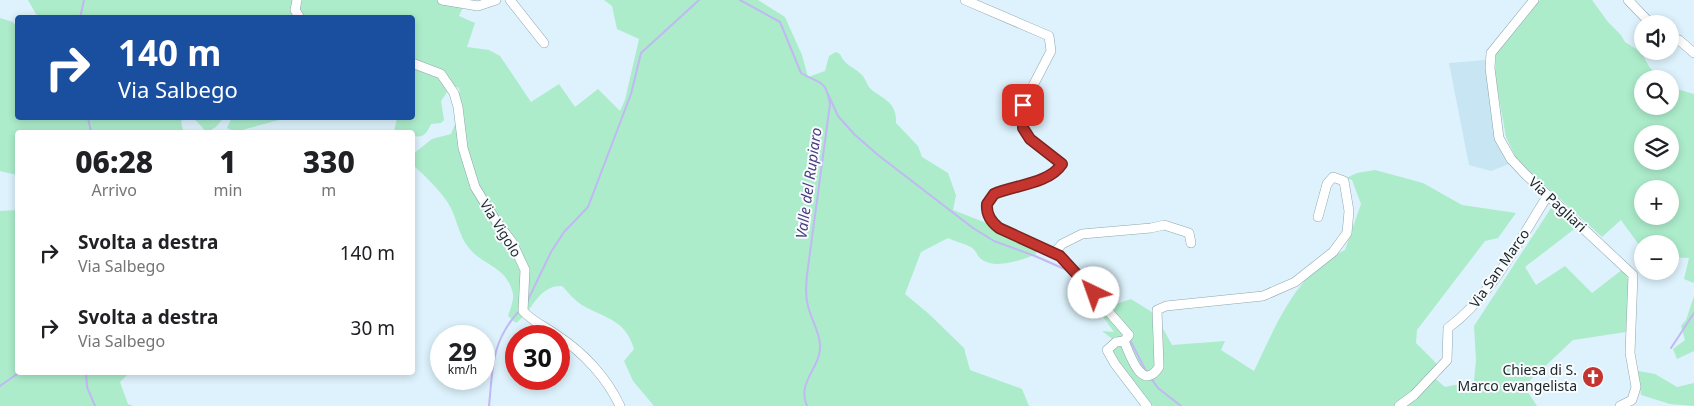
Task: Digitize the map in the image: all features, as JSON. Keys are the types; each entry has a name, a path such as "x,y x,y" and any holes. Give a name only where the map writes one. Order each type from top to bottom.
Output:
{"street":[{"path":"297,0 294,10 298,15"},
{"path":"442,0 478,6 496,0"},
{"path":"510,0 544,43"},
{"path":"964,0 1049,36 1050,50 1023,105 1023,128 1030,139 1062,164 1044,178 994,194 987,209 992,223 1060,256 1084,282 1126,338 1132,362 1142,374 1151,376 1159,367 1157,310 1166,306 1263,296 1295,282 1334,252 1348,233 1349,211 1344,181 1333,177 1327,184 1318,217"},
{"name":"Via Pagliari","path":"1534,0 1491,53 1490,68 1497,129 1511,159 1633,275 1630,353 1636,387 1635,396 1632,400 1620,406"},
{"path":"1628,0 1643,15"},
{"path":"1679,40 1694,53"},
{"name":"Via Vigolo","path":"415,64 441,74 454,93 458,107 463,148 475,187 521,258 525,270 523,311 530,319 573,346 606,381 620,406"},
{"name":"Via San Marco","path":"1399,406 1414,395 1447,360 1448,328 1464,317 1485,291 1548,195"},
{"path":"1054,253 1062,244 1082,234 1151,228 1164,224 1189,233 1191,243"},
{"path":"1126,338 1116,342 1108,350 1115,364 1148,406"}],"shaded area":[{"path":"1485,60 1491,112 1497,140 1509,164 1491,171 1469,165 1449,63"}],"green space":[{"path":"28,0 466,0 459,16 475,23 467,47 489,50 500,56 531,102 559,84 575,107 598,89 620,111 625,100 639,39 617,29 612,6 604,0 758,0 785,17 802,55 808,77 825,71 829,56 836,52 840,54 847,64 862,75 871,89 890,103 895,111 896,123 918,146 922,157 948,173 956,195 953,210 1002,229 1019,231 1029,235 1037,246 1036,254 1009,263 994,264 981,259 971,247 948,238 921,252 905,294 964,348 970,370 1022,389 1029,406 654,406 633,381 624,361 634,349 625,331 614,321 579,303 562,286 554,287 541,294 516,323 508,316 513,294 506,278 469,248 462,237 454,214 445,198 415,167 415,152 432,139 451,134 458,117 456,108 451,101 460,91 458,87 449,89 441,101 444,120 441,123 431,124 427,132 418,136 415,136 415,130 394,130 397,120 415,120 415,15 36,14"},
{"path":"1540,0 1592,0 1625,42 1634,48 1634,60 1646,60 1652,70 1634,70 1634,115 1679,115 1679,90 1694,94 1694,283 1684,279 1689,258 1679,257 1679,235 1634,235 1634,238 1621,220 1602,237 1517,160 1506,137 1495,76 1496,54"},
{"path":"0,18 15,24 15,120 184,120 181,121 183,130 15,130 15,175 0,171"},
{"path":"196,120 222,120 216,127 205,130"},
{"path":"231,120 279,120 242,130 227,128"},
{"path":"1375,170 1423,183 1462,205 1516,213 1498,238 1485,241 1417,330 1416,343 1439,366 1431,375 1445,387 1474,381 1476,360 1474,326 1553,205 1577,227 1525,267 1536,285 1565,266 1592,293 1623,269 1631,285 1626,332 1573,340 1524,386 1537,406 1153,406 1111,354 1116,342 1102,331 1114,332 1098,310 1131,299 1155,314 1172,345 1225,341 1221,350 1254,371 1289,302 1300,286 1328,260 1345,250 1361,204 1352,180 1346,178 1357,173"},
{"path":"15,210 15,375 127,375 120,382 128,404 133,406 0,406 0,211"},
{"path":"1694,296 1694,351 1677,359 1673,349 1685,340 1681,326 1686,320"},
{"path":"1638,371 1655,374 1677,387 1694,383 1694,406 1670,404 1641,395"}],"waterway":[{"path":"81,15 84,0"},
{"path":"527,302 551,252 564,232 588,207 631,94 641,53 699,0"},
{"name":"Valle del Rupiaro","path":"740,0 780,22 801,73 824,86 830,104 806,283 809,311 820,344 820,352 805,389 804,397 807,406"},
{"path":"828,94 838,116 854,134 878,155 973,228 994,241 1069,271"},
{"path":"88,120 91,130"},
{"path":"489,406 493,367 498,344 503,333 519,311"},
{"path":"1671,348 1694,313"},
{"path":"1130,340 1146,371"},
{"path":"0,386 16,375"},
{"path":"86,375 87,387 95,406"},
{"path":"1150,377 1158,388 1181,406"}],"place":[{"name":"Chiesa di S. Marco evangelista","path":"1593,377"}],"route":[{"path":"1023,105 1023,128 1030,139 1062,164 1044,178 994,194 987,204 989,217 992,223 999,228 1020,235 1060,256 1094,293"}]}
